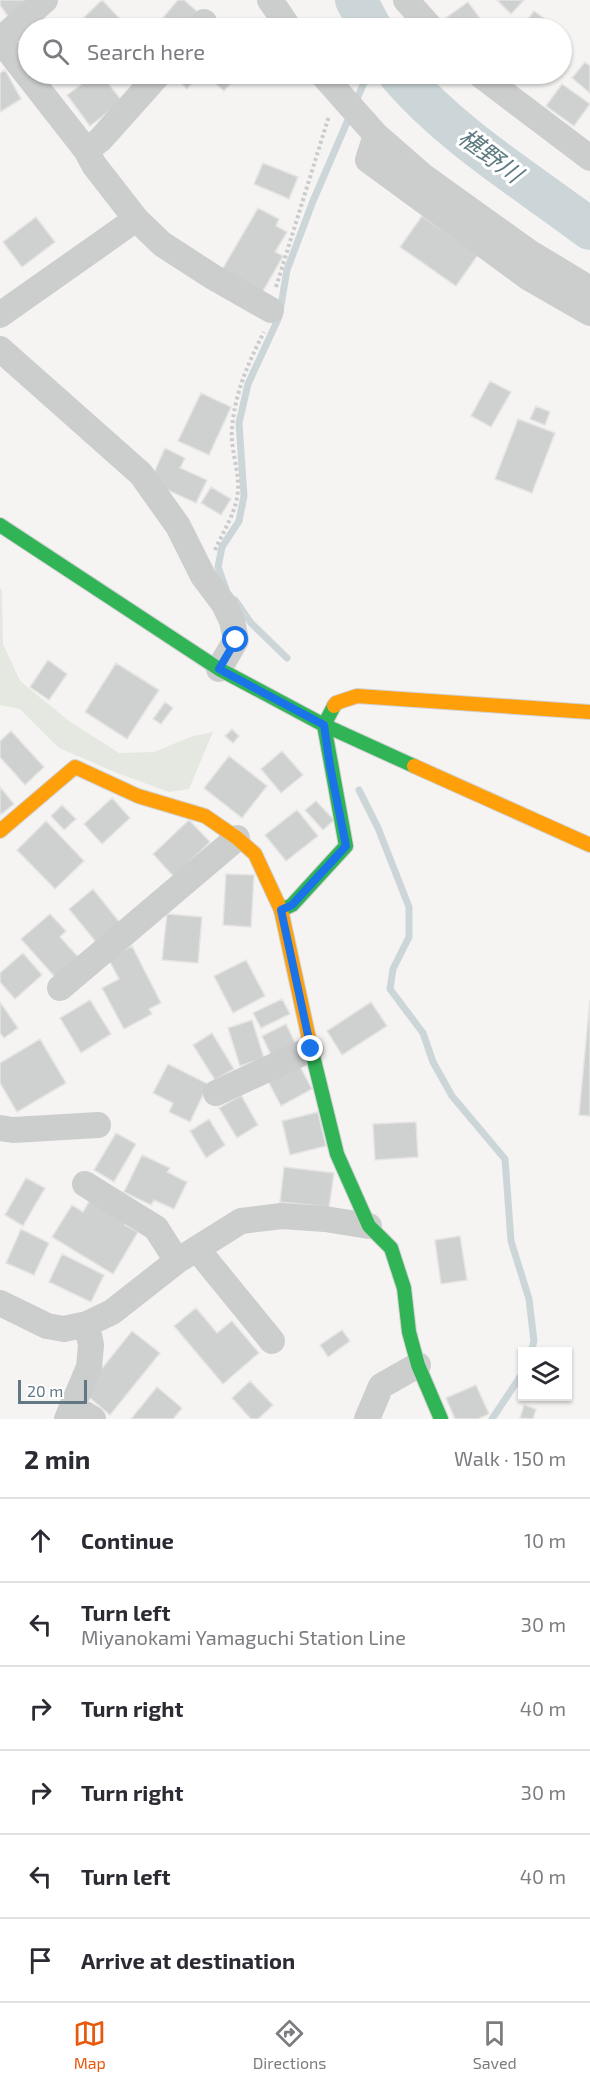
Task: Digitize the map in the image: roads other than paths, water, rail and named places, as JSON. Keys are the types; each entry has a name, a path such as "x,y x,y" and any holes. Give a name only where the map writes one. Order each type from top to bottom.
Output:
{"street":[{"path":"25,18 45,0"},
{"path":"270,0 282,18"},
{"path":"406,0 422,18"},
{"path":"18,24 0,40 18,63"},
{"path":"34,84 86,150 94,165 135,219 162,244 213,277 271,310"},
{"path":"86,150 100,140 150,84"},
{"path":"330,84 376,135 423,176 530,252 590,289"},
{"path":"492,84 590,158"},
{"path":"376,135 368,160 521,272 590,313"},
{"path":"0,315 135,219"},
{"path":"0,350 141,474 178,525 203,576 224,604 232,621 236,640 219,669"},
{"path":"0,525 219,669 324,725 590,845"},
{"path":"281,910 292,905 346,846 324,725 336,703 357,696 590,712"},
{"path":"0,831 75,767 138,796 205,816 237,838 255,854 281,910 311,1049 337,1154 369,1226 391,1248 404,1288 409,1332 418,1365 441,1419"},
{"path":"60,988 237,838"},
{"path":"216,1092 311,1049"},
{"path":"0,1128 13,1130 98,1125"},
{"path":"85,1184 156,1228 187,1255 272,1341"},
{"path":"0,1302 47,1326 64,1329 87,1324 112,1312 187,1255 241,1221 282,1216 325,1219 369,1226"},
{"path":"78,1415 89,1367 91,1345 87,1324"},
{"path":"367,1419 381,1386 418,1365"}],"waterway":[{"name":"椹野川","path":"356,0 366,18"},
{"path":"355,103 364,84"},
{"name":"椹野川","path":"408,84 466,138 590,229"},
{"path":"226,589 218,567 222,547 239,521 244,496 239,423 248,384 279,317 287,270 313,201 351,113"},
{"path":"235,600 251,623 287,658"},
{"path":"359,790 378,828 409,907 409,937 393,969 390,989 423,1033 433,1062 452,1096 505,1159 511,1241 529,1299 534,1341 532,1347"},
{"path":"492,1419 518,1380"}]}
